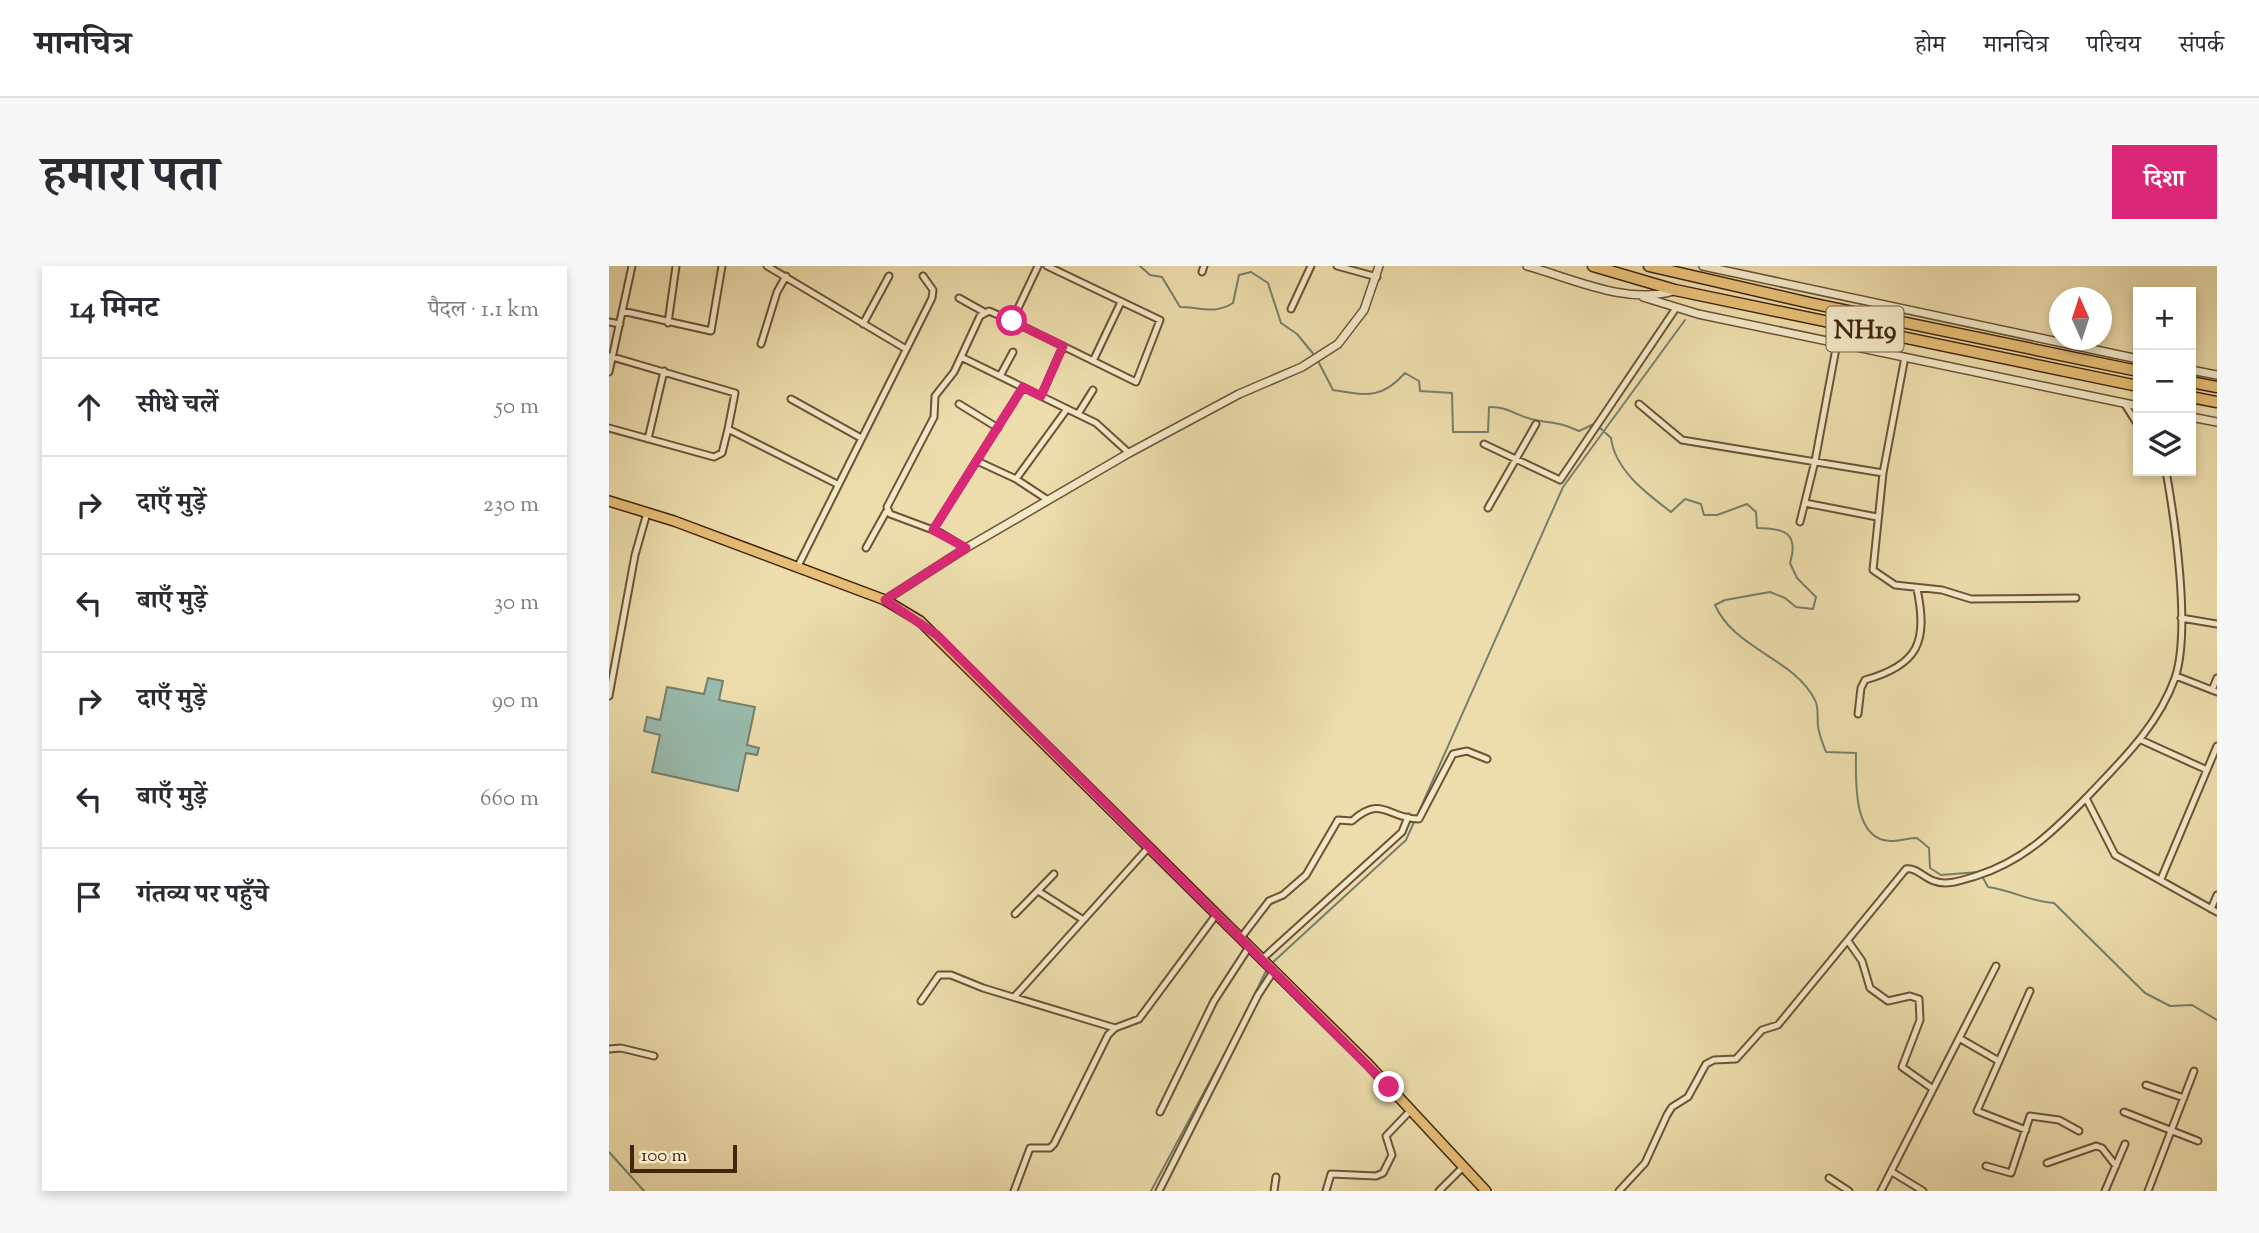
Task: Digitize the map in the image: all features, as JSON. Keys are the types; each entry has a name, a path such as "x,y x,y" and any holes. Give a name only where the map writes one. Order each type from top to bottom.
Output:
{"highway":[{"name":"NH19","path":"1593,266 1675,290 2133,385"},
{"name":"NH19","path":"1649,266 1823,306 2133,370"},
{"path":"2196,383 2217,387"},
{"path":"2196,398 2217,402"}],"main road":[{"path":"609,501 798,566 885,600 937,635 1411,1111 1485,1191"}],"street":[{"path":"609,372 610,357 632,266"},
{"path":"668,324 676,266"},
{"path":"622,311 668,324 711,331 722,266"},
{"path":"767,266 906,349"},
{"path":"761,344 784,266"},
{"path":"1012,321 1038,266"},
{"path":"959,298 1136,382 1160,320 1047,266"},
{"path":"1291,309 1311,266"},
{"path":"1337,266 1377,277"},
{"path":"885,600 966,548 1129,453 1239,394 1302,367 1338,344 1364,310 1379,266"},
{"path":"1527,266 1676,308 2133,405"},
{"path":"1703,266 2133,358"},
{"path":"863,324 889,276"},
{"path":"798,566 932,299 933,290 923,276"},
{"path":"1643,297 1675,290"},
{"path":"1093,361 1121,302"},
{"path":"1484,444 1560,480 1676,308"},
{"path":"866,548 934,417 935,396 954,372 984,312"},
{"path":"609,322 619,324"},
{"path":"1800,522 1815,461 1837,343"},
{"path":"1041,396 1063,346"},
{"path":"1000,376 1013,352"},
{"path":"609,428 714,457 722,453 735,393 610,357"},
{"path":"961,357 1102,427 1129,453"},
{"path":"1905,357 1883,473 1873,569 1895,585 1943,590 1971,599 2077,598"},
{"path":"648,439 664,371"},
{"path":"2196,371 2217,376"},
{"path":"933,530 1023,387"},
{"path":"1079,415 1093,390"},
{"path":"791,399 861,439"},
{"path":"2124,403 2133,417"},
{"path":"959,404 997,428"},
{"path":"1639,404 1682,440 1883,473"},
{"path":"1016,480 1067,409"},
{"path":"2196,418 2217,422"},
{"path":"1488,508 1536,424"},
{"path":"728,429 837,484"},
{"path":"977,461 1016,480 1048,500"},
{"path":"1619,1191 1645,1163 1667,1115 1672,1107 1688,1097 1706,1064 1714,1060 1738,1058 1762,1030 1778,1025 1906,869 1912,869 1932,881 1945,883 2003,867 2045,840 2140,740 2176,676 2181,618 2177,553 2167,476"},
{"path":"1805,503 1877,517"},
{"path":"886,512 933,530 966,548"},
{"path":"609,696 635,555 647,513"},
{"path":"1858,714 1865,680 1896,670 1907,662 1916,648 1922,623 1917,589"},
{"path":"2181,618 2217,624"},
{"path":"2176,676 2214,691 2217,678"},
{"path":"2140,740 2207,770"},
{"path":"2161,880 2207,770 2214,761 2217,746"},
{"path":"1240,939 1269,901 1283,894 1306,875 1338,820 1352,821 1369,808 1419,819 1453,754 1467,751 1487,759"},
{"path":"2086,798 2115,855 2214,911 2217,895"},
{"path":"1261,960 1402,832 1408,817"},
{"path":"1015,996 1148,848"},
{"path":"1014,914 1055,874"},
{"path":"1038,891 1082,919"},
{"path":"921,1001 935,980 943,975 1115,1028 1139,1019 1216,915"},
{"path":"1848,942 1862,961 1873,991 1888,1001 1913,996 1920,1002 1920,1020 1902,1067 1933,1089"},
{"path":"1160,1112 1214,1001 1248,947"},
{"path":"1881,1191 1996,965"},
{"path":"1159,1191 1258,995 1273,972"},
{"path":"2026,1130 1977,1112 1997,1060 2030,991"},
{"path":"1014,1191 1028,1151 1034,1147 1050,1147 1054,1143 1115,1028"},
{"path":"1959,1038 1997,1060"},
{"path":"609,1049 621,1048 654,1056"},
{"path":"2148,1191 2194,1071"},
{"path":"2146,1085 2184,1098"},
{"path":"1326,1191 1331,1174 1383,1173 1392,1155 1386,1136 1411,1111"},
{"path":"2124,1112 2198,1141"},
{"path":"1986,1166 2011,1173 2033,1116 2059,1120 2079,1131"},
{"path":"2105,1191 2125,1144"},
{"path":"2047,1163 2096,1146 2102,1148 2116,1166"},
{"path":"1439,1191 1463,1167"},
{"path":"1892,1172 1923,1191"},
{"path":"1274,1191 1276,1177"},
{"path":"1829,1178 1849,1191"}],"shaded area":[{"path":"708,678 723,681 719,700 755,707 747,745 759,748 757,755 746,753 738,791 652,772 660,735 644,731 647,717 660,720 667,687 704,694"}],"waterway":[{"path":"1140,266 1150,275 1162,277 1180,307 1207,310 1220,309 1233,303 1239,275 1251,272 1268,283 1281,323 1297,334 1315,356"},
{"path":"1417,816 1563,487 1685,320"},
{"path":"1318,361 1333,390 1372,394 1388,388 1405,373 1419,381 1420,391 1452,393 1453,432 1488,432 1489,407 1579,431 1594,424"},
{"path":"1598,426 1611,438 1619,460 1633,480 1671,512 1685,499 1701,504 1704,515 1717,515 1747,504 1756,512 1757,528 1775,529 1787,534 1793,545 1790,563 1797,578 1816,597 1813,609 1796,607 1785,598 1770,592 1725,600 1715,605 1736,633 1779,663 1805,686 1816,703 1821,739 1826,752 1856,753 1859,806 1869,830 1878,838 1890,841 1917,838 1929,848 1930,868 1941,875 1978,872"},
{"path":"1272,963 1406,840 1414,822"},
{"path":"1982,876 1988,887 2054,903 2145,993 2170,1006 2192,1005 2217,1020"},
{"path":"1245,1014 1266,971"},
{"path":"1151,1191 1233,1038"},
{"path":"609,1152 644,1191"}],"route":[{"path":"1012,321 1063,346 1041,396 1023,387 933,530 966,548 885,600 904,610 937,635 1389,1087"}]}
